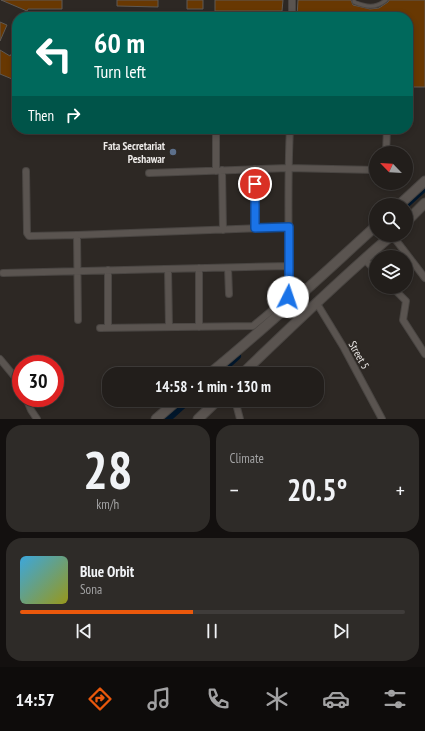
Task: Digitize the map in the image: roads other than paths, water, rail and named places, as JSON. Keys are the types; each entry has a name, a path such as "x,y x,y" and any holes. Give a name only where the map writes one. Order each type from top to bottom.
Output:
{"street":[{"path":"292,0 292,12"},
{"path":"216,134 222,230"},
{"path":"100,328 254,326 288,297 288,168 290,134"},
{"path":"386,146 387,134"},
{"path":"149,173 288,168 369,170"},
{"path":"255,169 255,228"},
{"path":"26,171 29,236 289,227"},
{"path":"406,198 425,181"},
{"path":"413,215 425,204"},
{"path":"220,367 369,232"},
{"path":"77,235 78,320"},
{"path":"249,367 316,302 384,242"},
{"path":"397,242 425,278"},
{"path":"364,259 369,264"},
{"path":"3,273 289,266"},
{"path":"199,268 199,327"},
{"path":"228,268 229,294"},
{"path":"168,269 169,327"},
{"path":"108,270 108,328"},
{"path":"399,294 406,301 403,320 425,354"},
{"name":"Street 5","path":"316,302 344,348 382,419"},
{"path":"0,359 12,374"},
{"path":"30,407 37,419"},
{"path":"156,419 170,407"},
{"path":"198,419 211,407"},
{"path":"237,407 240,419"}],"lane":[{"path":"354,0 354,2 367,7 380,4 386,0"}],"waterway":[{"path":"413,198 425,187"},
{"path":"225,367 237,356"},
{"path":"167,419 180,407"}],"place":[{"name":"Fata Secretariat Peshawar","path":"173,152"}]}
